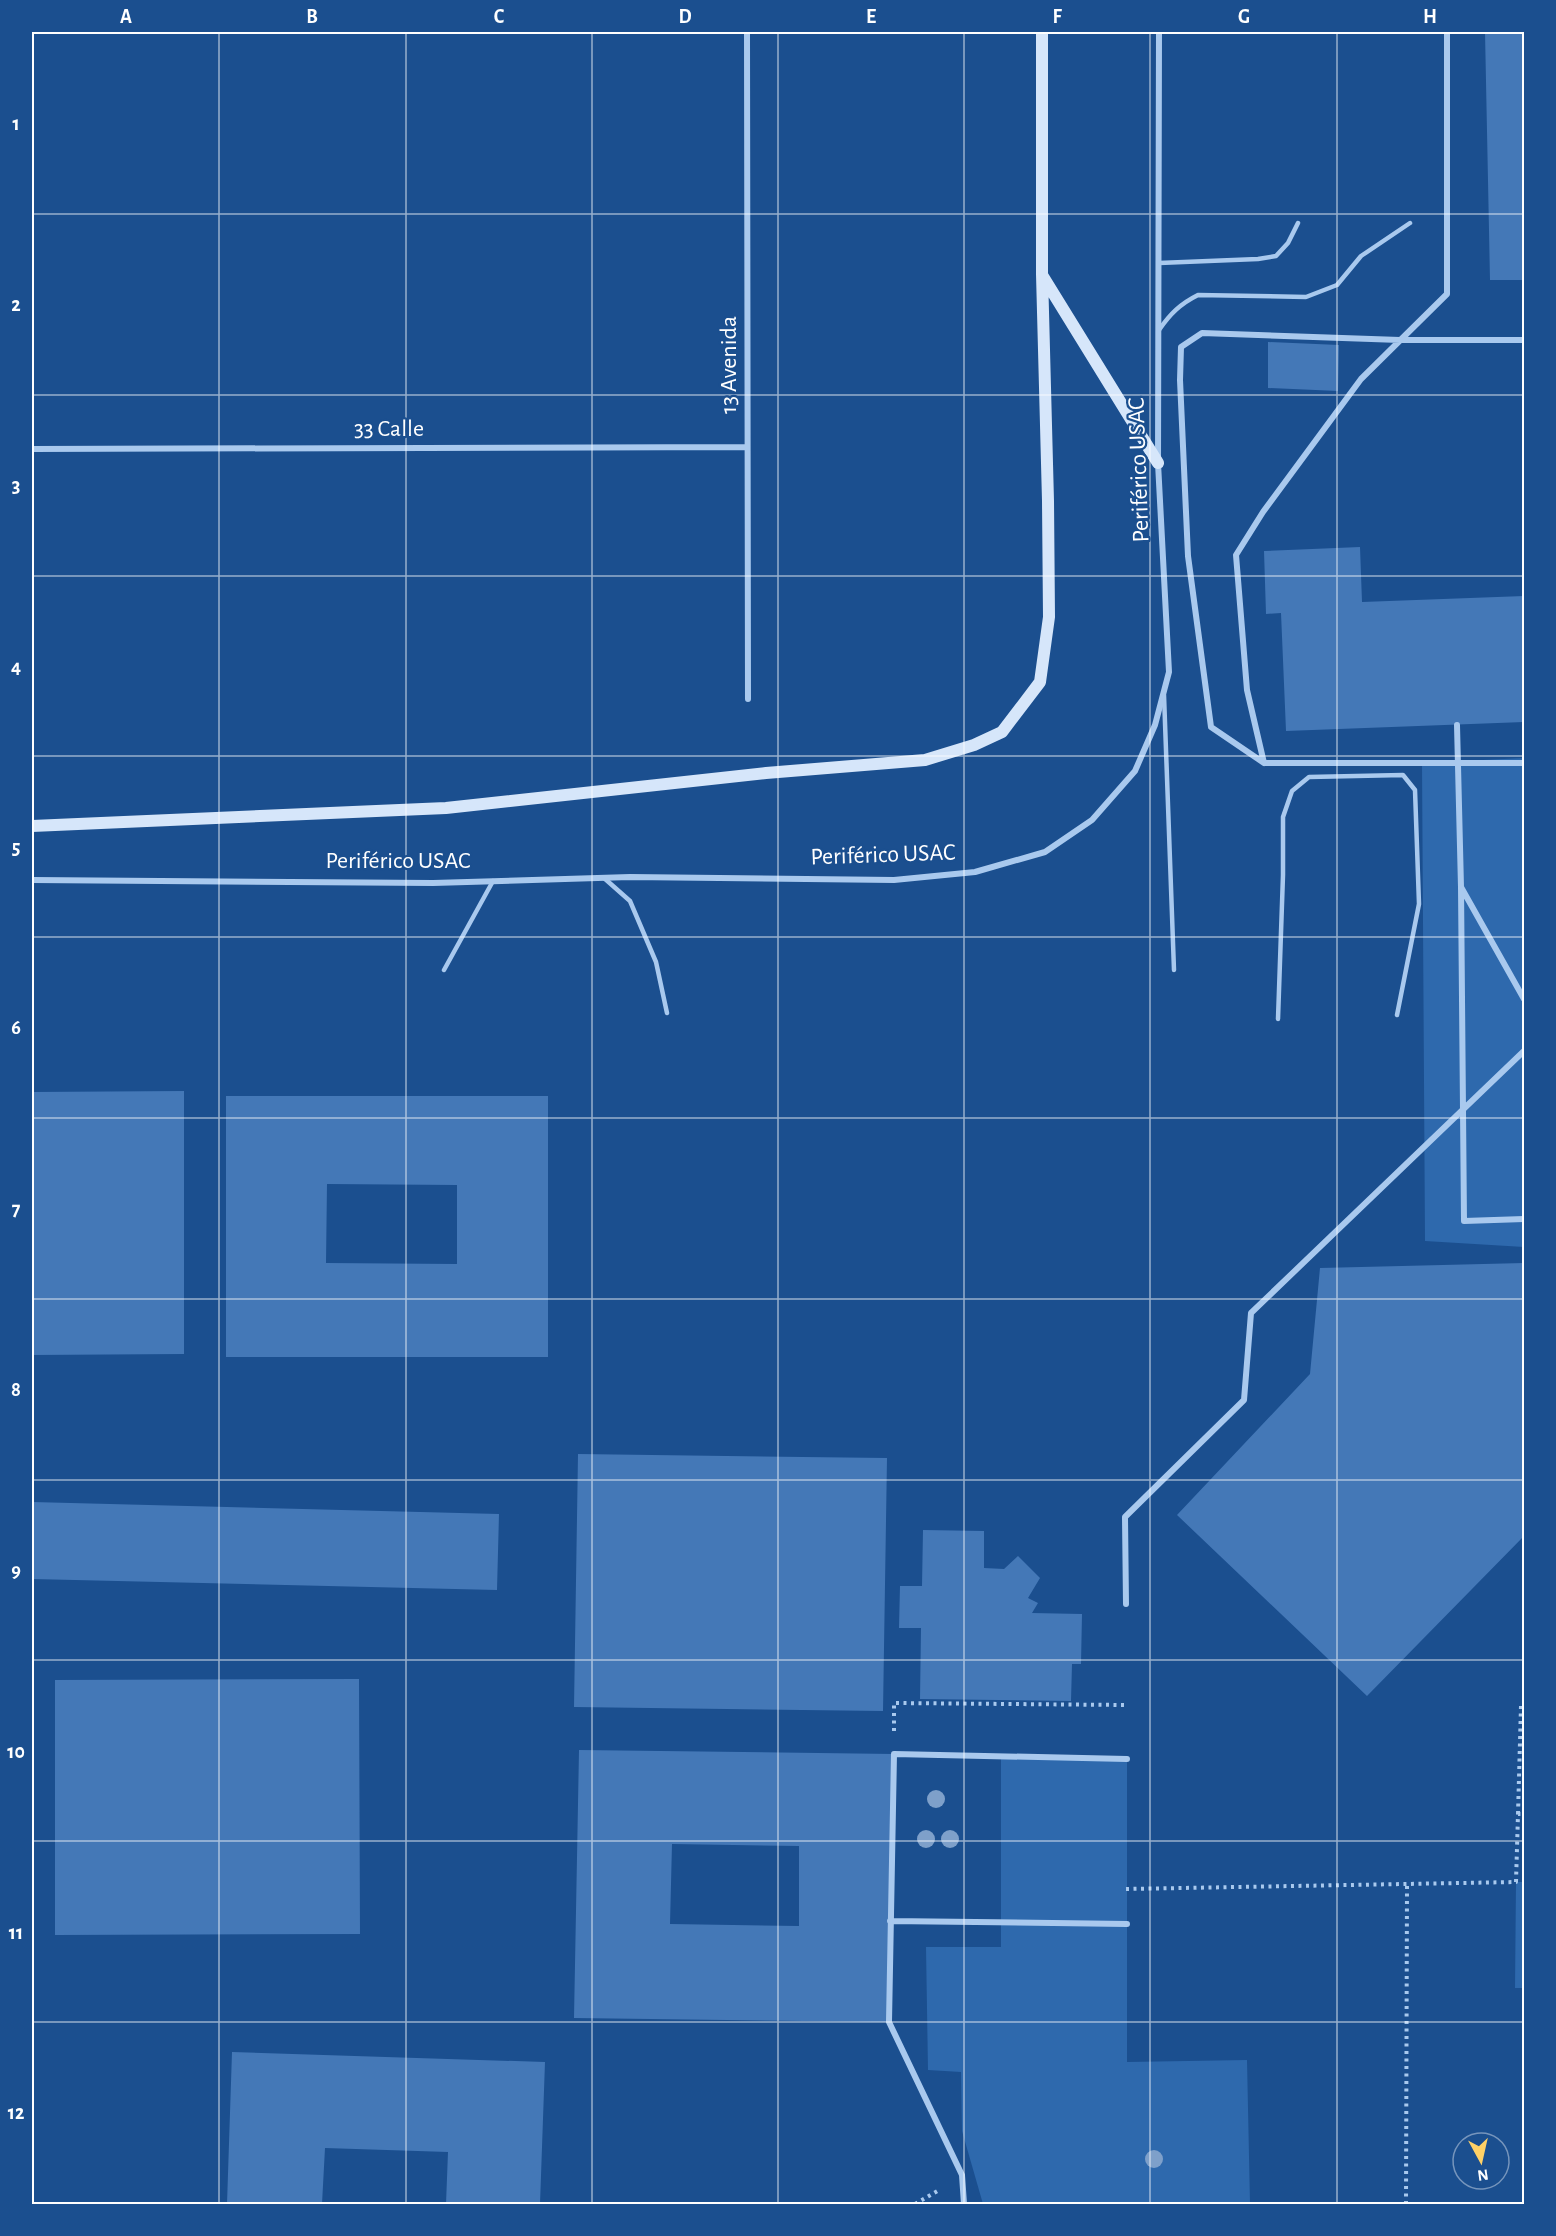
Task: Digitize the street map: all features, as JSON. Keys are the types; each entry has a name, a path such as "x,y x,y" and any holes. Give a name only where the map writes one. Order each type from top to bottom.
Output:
{"street":[{"name":"13 Avenida","path":"747,32 748,699"},
{"name":"Periférico USAC","path":"32,826 446,808 754,774 925,760 974,745 1002,732 1040,682 1049,617 1042,274 1042,32"},
{"name":"Periférico USAC","path":"32,880 422,883 604,878 894,880 975,872 1045,852 1092,820 1135,771 1155,725 1169,672 1158,463 1159,32"},
{"path":"1264,763 1247,690 1236,555 1263,512 1361,379 1447,294 1448,32"},
{"path":"1042,274 1158,463"},
{"path":"1524,340 1400,340 1202,333 1181,347 1180,380 1188,556 1211,727 1264,763 1524,763"},
{"name":"33 Calle","path":"32,448 747,447"},
{"path":"1457,725 1464,1221 1524,1219"},
{"path":"1461,887 1524,999"},
{"path":"1126,1604 1125,1517 1244,1400 1251,1313 1524,1052"},
{"path":"964,2205 962,2175 889,2022 894,1754 1127,1760"},
{"path":"890,1922 1128,1924"}],"lane":[{"path":"1159,263 1258,259 1276,256 1288,243 1298,223"},
{"path":"1158,330 1170,314 1183,303 1198,295 1306,297 1337,285 1360,256 1410,224"},
{"path":"1164,690 1174,970"},
{"path":"1278,1019 1283,817 1292,792 1309,777 1402,775 1415,790 1419,904 1397,1015"},
{"path":"604,878 630,901 656,962 668,1013"},
{"path":"444,970 493,881"}],"path":[{"path":"894,1754 894,1703 1126,1705"},
{"path":"1126,1889 1516,1882 1521,1706"},
{"path":"1518,1814 1524,1814"},
{"path":"1406,2205 1407,1884"}],"shaded area":[{"path":"1524,758 1524,1247 1425,1241 1422,763"},
{"path":"1001,1756 1127,1759 1127,2062 1247,2060 1250,2204 983,2204 962,2131 961,2072 928,2070 926,1947 1001,1947"},
{"path":"1516,1882 1524,1882 1524,1988 1515,1988"}],"building":[{"path":"1485,32 1524,32 1524,280 1490,280"},
{"path":"1268,342 1339,345 1338,391 1268,388"},
{"path":"1360,547 1362,602 1524,596 1524,722 1286,731 1281,613 1266,614 1264,551"},
{"path":"184,1091 184,1354 32,1355 32,1092"},
{"path":"226,1096 548,1096 548,1357 226,1357","holes":["327,1184 457,1185 457,1264 326,1263"]},
{"path":"1524,1263 1524,1536 1367,1696 1177,1515 1310,1374 1320,1268"},
{"path":"578,1454 887,1458 883,1711 574,1707"},
{"path":"32,1502 499,1514 497,1590 32,1579"},
{"path":"923,1530 984,1531 984,1568 1004,1569 1018,1556 1040,1578 1028,1598 1038,1603 1032,1613 1082,1614 1081,1664 1072,1664 1071,1701 920,1699 921,1628 899,1628 900,1586 922,1586"},
{"path":"359,1679 360,1934 55,1935 55,1680"},
{"path":"579,1750 894,1754 889,2022 574,2018","holes":["672,1844 799,1846 799,1926 670,1924"]},
{"path":"232,2052 545,2062 540,2204 446,2204 448,2152 325,2148 322,2204 227,2204"}]}
